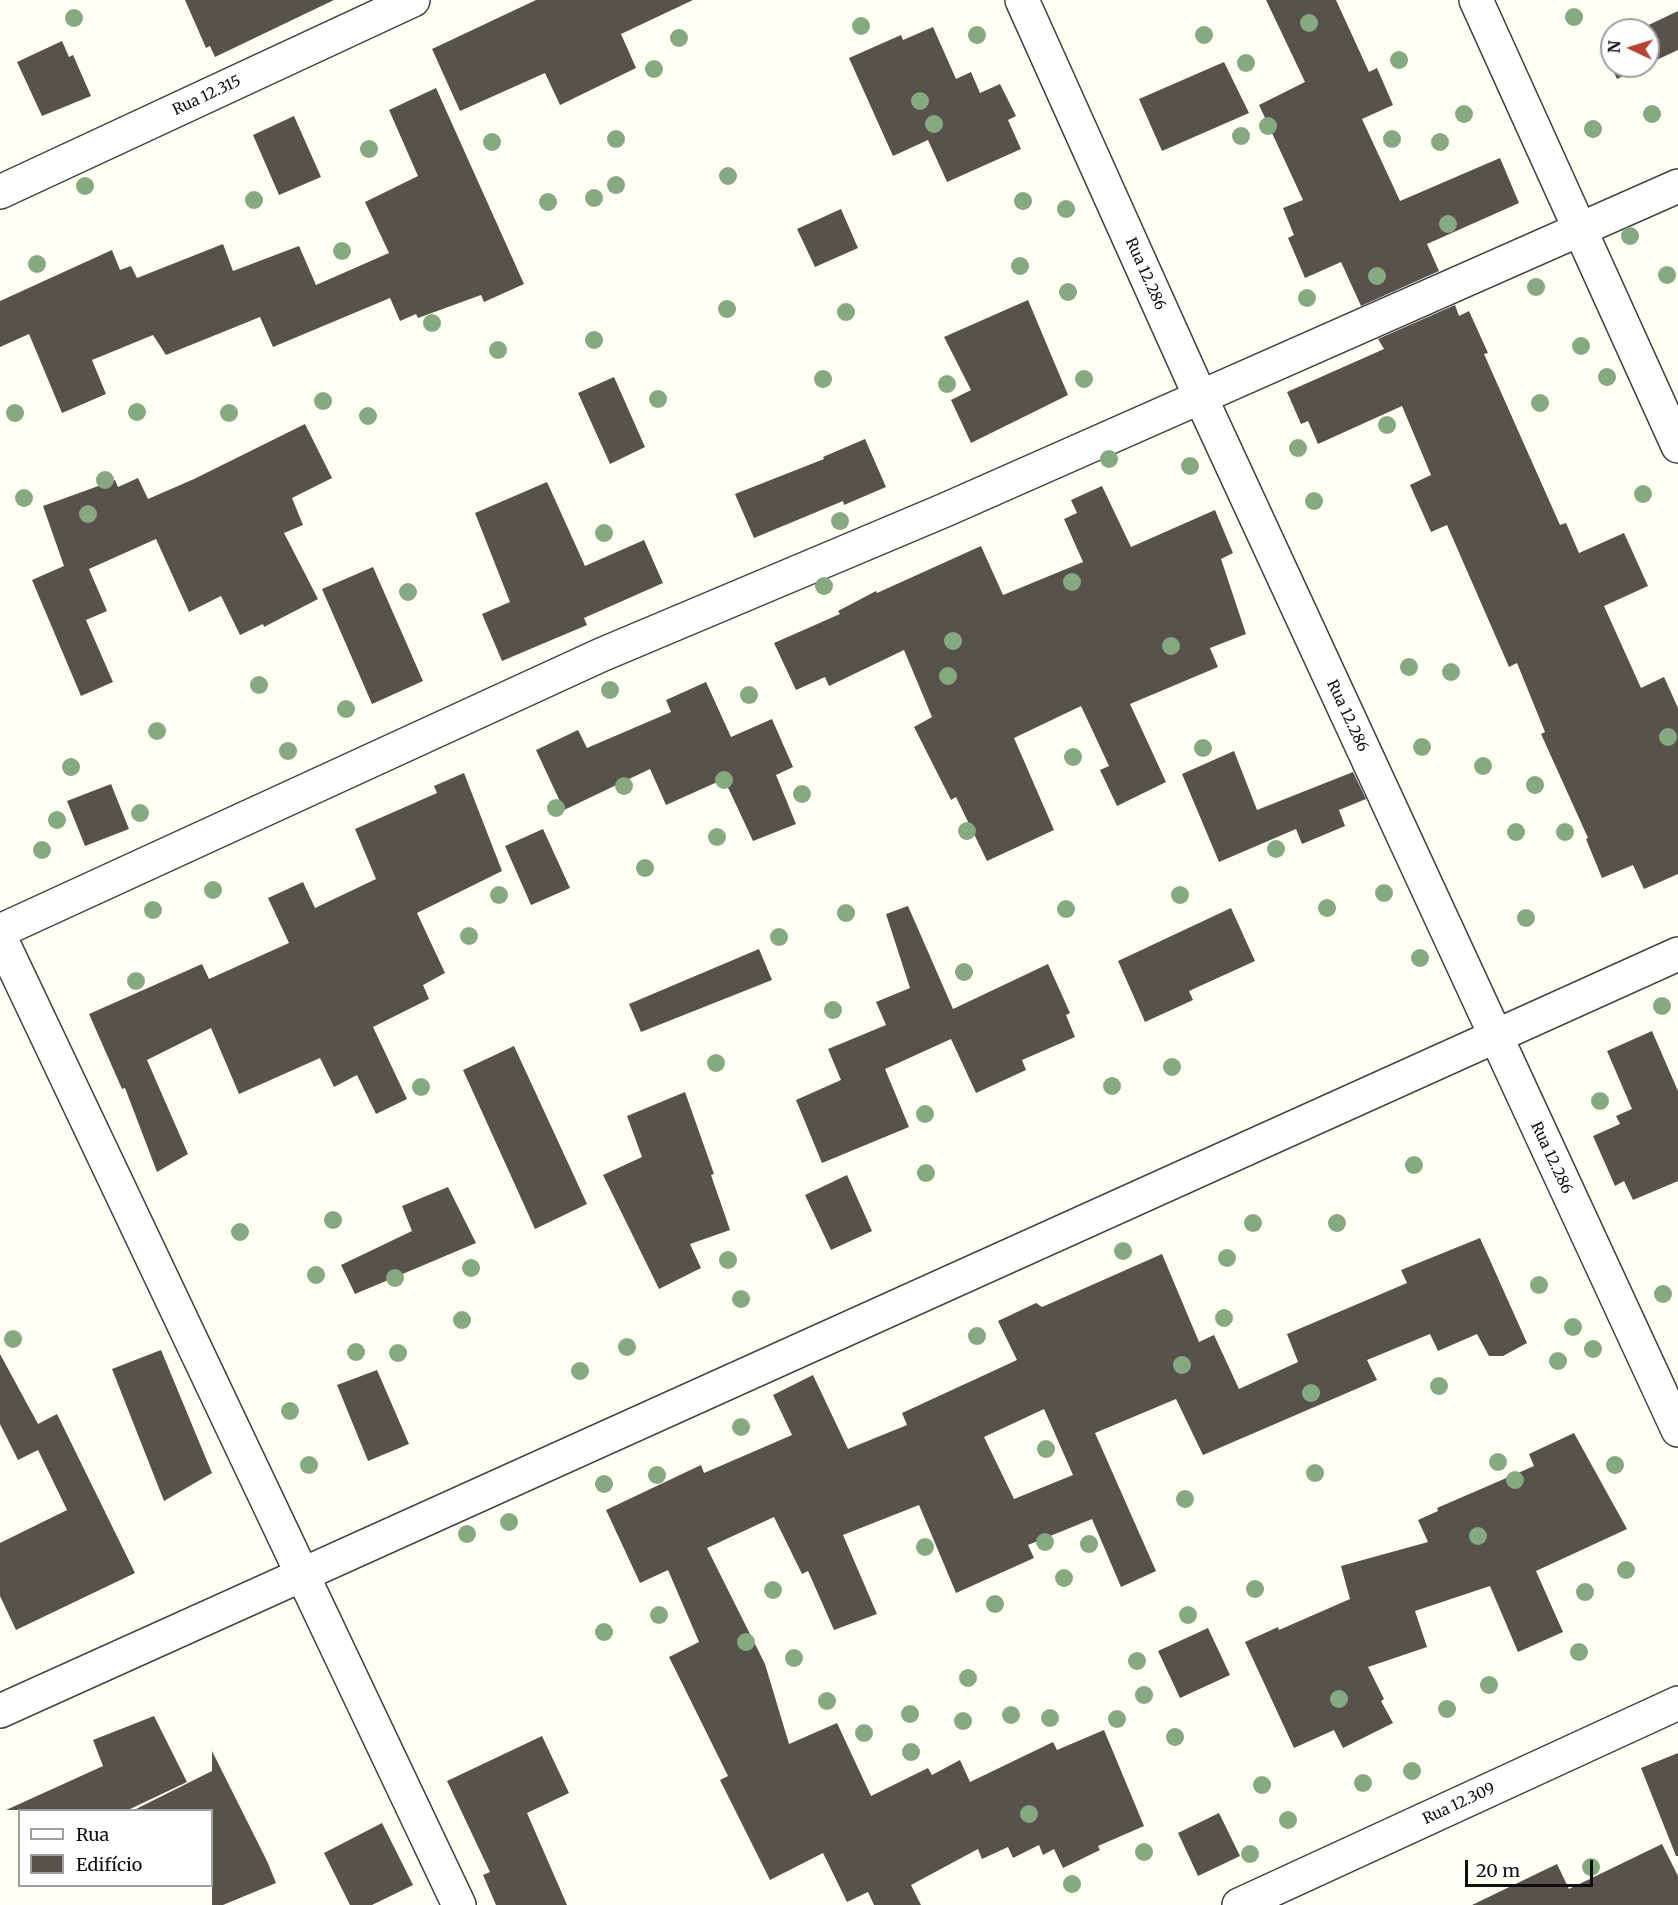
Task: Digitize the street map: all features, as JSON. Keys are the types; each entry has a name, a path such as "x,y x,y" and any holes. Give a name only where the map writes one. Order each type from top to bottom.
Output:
{"street":[{"name":"Rua 12.315","path":"0,192 413,0"},
{"name":"Rua 12.286","path":"1022,0 1200,396 1678,1430"},
{"path":"1476,0 1678,446"},
{"path":"0,931 601,655 945,510 1678,186"},
{"path":"0,937 459,1905"},
{"path":"0,1711 1678,954"},
{"name":"Rua 12.309","path":"1239,1905 1678,1703"}],"building":[{"path":"185,0 334,0 215,57 210,46 206,48"},
{"path":"536,0 693,0 621,34 636,68 560,105 545,73 460,111 432,49"},
{"path":"1266,0 1336,0 1369,72 1377,68 1393,105 1362,119 1400,201 1500,158 1519,203 1427,244 1439,271 1361,306 1341,262 1305,278 1288,238 1294,235 1283,208 1303,200 1259,105 1305,82"},
{"path":"1678,11 1678,50 1660,58 1660,20"},
{"path":"933,27 956,79 971,72 980,93 1000,84 1016,116 1008,120 1021,149 947,182 928,140 893,156 849,58 901,35 903,40"},
{"path":"62,41 69,57 73,55 91,96 42,116 17,62"},
{"path":"1224,62 1249,113 1162,151 1139,99"},
{"path":"436,88 524,284 484,302 481,295 418,318 416,314 400,321 390,298 273,347 260,317 166,355 153,335 92,360 106,394 62,413 29,334 0,347 0,301 112,250 120,270 131,266 137,278 223,244 233,271 299,246 316,285 389,253 365,202 418,176 389,110"},
{"path":"294,116 321,177 279,195 253,135"},
{"path":"841,209 858,248 815,267 797,229"},
{"path":"1028,300 1068,395 971,443 951,400 971,390 944,337"},
{"path":"1455,305 1459,316 1469,311 1488,353 1484,354 1560,525 1566,523 1579,553 1624,533 1648,586 1604,606 1641,688 1664,677 1678,708 1678,874 1644,889 1633,865 1602,878 1586,839 1588,838 1541,734 1545,732 1517,663 1509,667 1447,525 1431,532 1410,485 1431,475 1402,406 1318,444 1308,421 1301,424 1287,392 1384,349 1378,339"},
{"path":"614,377 645,447 610,464 578,393"},
{"path":"305,424 332,478 292,498 303,525 284,533 318,599 264,627 263,624 240,635 221,596 189,612 156,539 89,569 107,611 86,620 113,682 81,696 32,580 64,566 43,506 115,480 118,487 138,478 148,499"},
{"path":"865,439 886,487 844,505 843,501 754,538 735,494 824,459 823,457"},
{"path":"547,482 585,566 644,540 663,583 584,618 587,625 502,661 482,614 510,602 475,513"},
{"path":"1102,486 1131,547 1215,510 1233,553 1221,559 1246,634 1210,648 1218,667 1130,704 1166,782 1117,806 1100,770 1109,766 1081,706 1014,738 1054,830 987,861 956,797 951,800 914,727 932,717 904,650 829,686 825,677 796,690 774,643 840,614 838,611 876,591 877,593 981,546 1003,595 1083,562 1064,519 1077,513 1071,500"},
{"path":"373,567 423,681 372,704 322,589"},
{"path":"706,682 731,737 772,719 793,767 776,775 796,824 753,841 724,779 666,805 650,769 564,810 536,750 578,730 587,748 671,712 666,700"},
{"path":"1234,751 1257,810 1353,772 1366,799 1339,810 1345,826 1302,844 1296,829 1219,862 1182,774"},
{"path":"464,773 502,871 417,913 445,973 423,985 429,999 373,1027 407,1099 376,1114 357,1075 334,1087 320,1058 239,1094 211,1028 147,1060 188,1154 157,1172 125,1088 122,1089 89,1014 202,964 209,979 289,943 268,898 303,882 315,908 376,879 355,829 437,793 434,786"},
{"path":"111,784 129,829 85,846 67,801"},
{"path":"543,829 570,888 531,905 505,846"},
{"path":"908,906 953,1009 1048,964 1070,1013 1066,1015 1075,1037 1022,1060 1026,1070 976,1093 951,1039 885,1069 909,1127 822,1163 796,1100 841,1080 828,1049 886,1025 876,1002 910,988 886,914"},
{"path":"1231,908 1255,961 1189,991 1193,1000 1145,1022 1118,961"},
{"path":"759,949 772,980 641,1032 629,1004"},
{"path":"1652,1031 1678,1091 1678,1181 1633,1200 1624,1181 1615,1186 1593,1136 1620,1124 1616,1116 1632,1109 1607,1051"},
{"path":"514,1046 587,1204 535,1229 463,1070"},
{"path":"685,1092 714,1174 711,1175 730,1230 690,1244 701,1268 659,1289 603,1175 642,1157 627,1116"},
{"path":"847,1175 872,1231 831,1250 805,1195"},
{"path":"448,1187 476,1243 355,1294 341,1265 412,1231 402,1206"},
{"path":"1480,1238 1527,1343 1503,1356 1489,1356 1477,1334 1438,1351 1430,1334 1367,1360 1377,1380 1203,1455 1176,1399 1095,1433 1156,1571 1121,1587 1092,1519 1028,1545 1034,1558 956,1593 919,1505 843,1535 877,1614 834,1630 808,1571 802,1574 774,1517 707,1548 765,1664 789,1744 837,1723 871,1796 928,1768 932,1775 960,1760 970,1782 1053,1742 1057,1750 1104,1730 1144,1826 1098,1846 1100,1850 1063,1868 1054,1849 1043,1855 1039,1845 1013,1858 1008,1847 982,1859 978,1849 911,1885 921,1905 874,1905 868,1892 847,1902 823,1853 770,1880 720,1780 728,1776 669,1657 699,1642 668,1570 640,1583 606,1510 701,1465 704,1473 792,1435 773,1395 813,1375 848,1449 907,1425 902,1413 1017,1360 998,1321 1036,1303 1042,1307 1162,1254 1199,1342 1214,1335 1239,1389 1298,1362 1287,1334 1407,1283 1401,1270","holes":["1044,1409 1073,1475 1014,1499 984,1437"]},
{"path":"161,1350 212,1473 164,1501 112,1369"},
{"path":"0,1354 38,1424 57,1414 135,1573 16,1630 0,1596 0,1543 67,1510 38,1450 18,1460 0,1424"},
{"path":"377,1370 409,1444 368,1461 337,1385"},
{"path":"1574,1433 1627,1529 1536,1571 1563,1632 1518,1652 1490,1586 1415,1611 1427,1647 1368,1667 1384,1699 1381,1701 1393,1723 1343,1748 1334,1730 1294,1748 1245,1642 1350,1599 1341,1566 1428,1542 1418,1520 1438,1511 1437,1508 1534,1466 1529,1454"},
{"path":"1208,1628 1230,1675 1180,1698 1158,1651"},
{"path":"154,1716 187,1782 130,1809 6,1810 103,1766 93,1740"},
{"path":"542,1736 569,1793 527,1813 567,1905 496,1905 483,1875 490,1872 447,1781"},
{"path":"212,1751 276,1883 223,1905 212,1905 213,1809 136,1809 212,1771"},
{"path":"1678,1753 1678,1856 1676,1856 1641,1768"},
{"path":"1219,1813 1240,1856 1198,1876 1178,1833"},
{"path":"382,1823 413,1885 372,1905 350,1905 324,1853"},
{"path":"1662,1844 1678,1876 1678,1905 1472,1905 1557,1864 1569,1889"}]}
